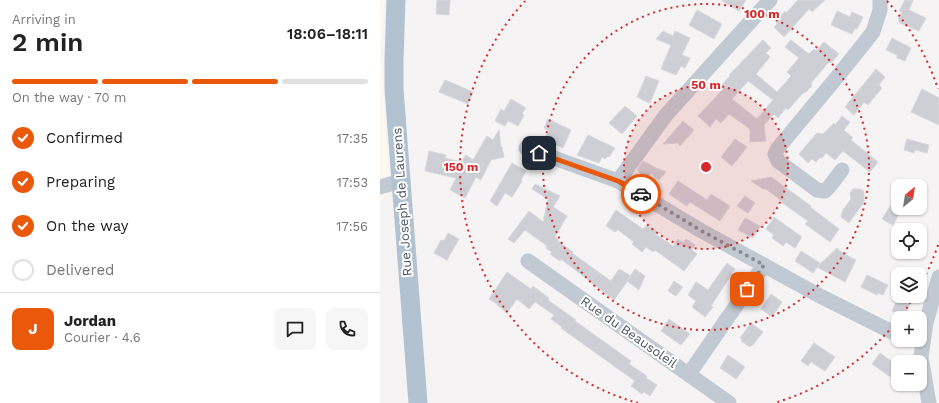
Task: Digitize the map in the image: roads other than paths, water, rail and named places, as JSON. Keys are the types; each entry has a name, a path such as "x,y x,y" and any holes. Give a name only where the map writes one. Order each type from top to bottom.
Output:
{"main road":[{"name":"Rue Joseph de Laurens","path":"396,0 394,89 418,403"}],"street":[{"path":"618,181 666,115 770,0"},
{"path":"842,170 825,191 817,190 778,162 775,154 778,148 842,72 873,32 880,10 880,0"},
{"path":"526,148 618,181 700,230 818,295 891,332"},
{"path":"380,187 400,181"},
{"name":"Rue du Beausoleil","path":"528,261 729,403"},
{"path":"688,374 764,265"},
{"path":"927,319 939,277"},
{"path":"918,347 929,403"}]}
